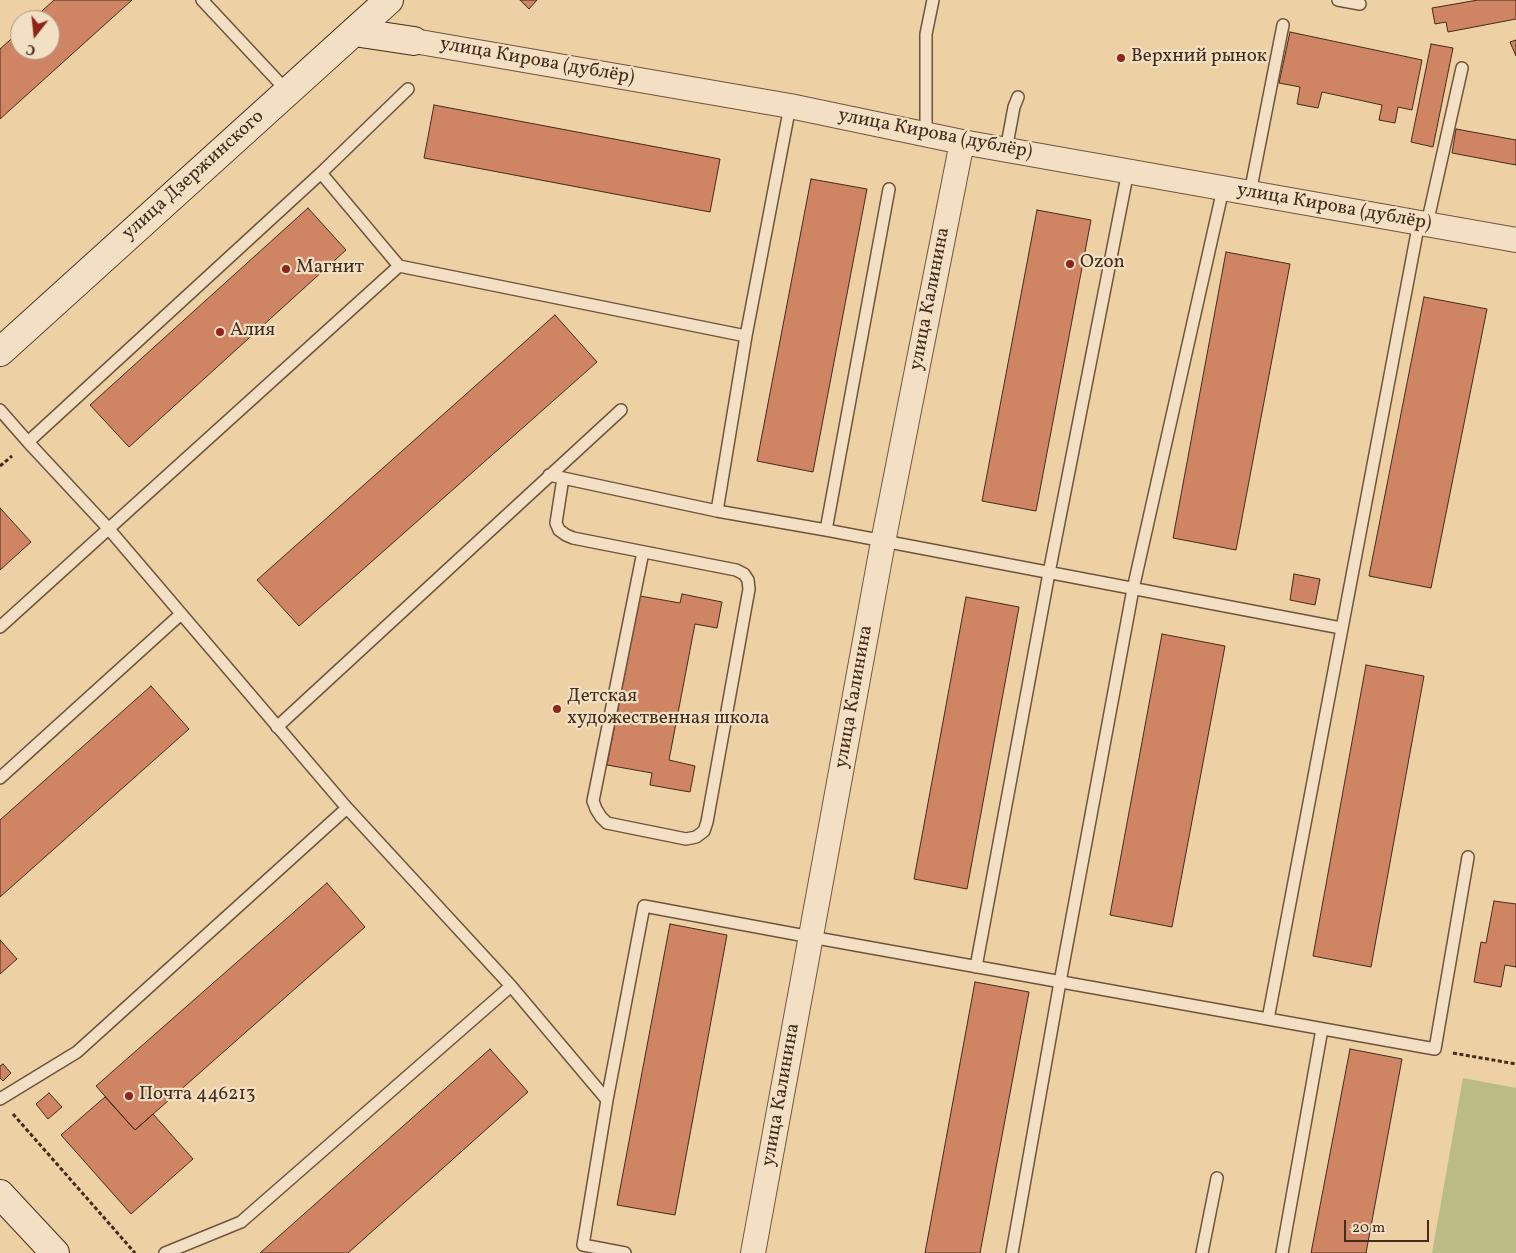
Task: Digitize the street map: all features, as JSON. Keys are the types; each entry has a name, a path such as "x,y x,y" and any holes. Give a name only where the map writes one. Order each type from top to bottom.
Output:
{"main road":[{"name":"улица Дзержинского","path":"0,352 389,0"},
{"name":"улица Кирова (дублёр)","path":"354,32 414,41"},
{"path":"0,1194 55,1253"}],"street":[{"name":"улица Кирова (дублёр)","path":"414,41 790,106 962,142 1516,240"},
{"name":"улица Калинина","path":"752,1253 883,542 962,142"}],"lane":[{"path":"202,0 288,92"},
{"path":"926,135 926,34 933,0"},
{"path":"1338,0 1360,4"},
{"path":"1250,193 1283,25"},
{"path":"1268,1020 1341,628 1423,223 1462,68"},
{"path":"28,442 321,173 408,89"},
{"path":"1006,150 1014,107 1018,96"},
{"path":"717,511 746,336 790,106"},
{"path":"976,967 1049,573 1128,170"},
{"path":"321,173 399,266 746,336"},
{"path":"1012,1253 1133,589 1223,188"},
{"path":"826,530 888,189"},
{"path":"0,627 399,266"},
{"path":"0,410 108,528 347,808 511,986 607,1100"},
{"path":"277,727 621,410"},
{"path":"549,475 717,511 1341,628"},
{"path":"563,478 556,523 559,530 566,535 736,570 744,574 748,580 749,590 707,822 704,831 696,837 686,839 607,823 596,809 593,801 642,552"},
{"path":"0,778 181,614"},
{"path":"0,1099 77,1052 347,808"},
{"path":"625,1253 583,1245 607,1100 644,906 1435,1050 1468,857"},
{"path":"165,1253 241,1222 511,986"},
{"path":"1282,1253 1322,1029"},
{"path":"1202,1253 1217,1178"}],"path":[{"path":"1435,1050 1516,1064"},
{"path":"13,1114 135,1253"}],"green space":[{"path":"1463,1078 1516,1088 1516,1253 1432,1253"}],"building":[{"path":"54,0 132,0 0,119 0,49 10,40 10,60 60,60 60,10 43,10"},
{"path":"520,0 537,0 529,9"},
{"path":"1478,0 1516,0 1516,19 1448,32 1446,22 1435,24 1432,8"},
{"path":"1290,32 1422,60 1412,110 1398,107 1395,123 1379,120 1382,105 1322,92 1318,108 1297,104 1300,87 1279,83"},
{"path":"1516,40 1516,56 1510,42"},
{"path":"1431,44 1453,48 1433,147 1411,142"},
{"path":"434,105 720,159 710,212 424,158"},
{"path":"1456,129 1516,140 1516,165 1452,153"},
{"path":"811,179 867,189 813,472 757,461"},
{"path":"308,208 346,250 129,447 90,405"},
{"path":"1037,210 1091,220 1036,511 982,501"},
{"path":"1226,252 1290,264 1236,550 1173,538"},
{"path":"1424,297 1487,309 1431,588 1369,576"},
{"path":"555,315 597,362 299,626 257,580"},
{"path":"0,508 31,542 0,570"},
{"path":"1294,574 1320,579 1315,605 1290,600"},
{"path":"682,594 722,602 717,628 695,624 669,760 695,766 690,792 650,785 652,773 607,765 640,596 680,603"},
{"path":"966,597 1019,607 967,889 914,879"},
{"path":"1162,634 1225,646 1172,927 1110,915"},
{"path":"1366,665 1424,676 1371,967 1313,956"},
{"path":"151,686 189,729 0,897 0,820"},
{"path":"327,883 365,927 135,1130 96,1086"},
{"path":"1494,901 1516,904 1516,967 1505,965 1501,987 1474,982 1481,942 1486,943"},
{"path":"670,924 727,935 675,1215 617,1205"},
{"path":"0,940 17,959 0,974"},
{"path":"975,982 1029,992 980,1253 925,1253"},
{"path":"490,1049 528,1092 348,1253 260,1253"},
{"path":"1350,1049 1402,1059 1366,1253 1311,1253"},
{"path":"3,1064 11,1073 3,1081 0,1078 0,1066"},
{"path":"49,1093 62,1107 48,1119 36,1104"},
{"path":"105,1097 135,1130 153,1114 193,1159 131,1214 61,1135"}],"place":[{"name":"Верхний рынок","path":"1121,58"},
{"name":"Ozon","path":"1070,264"},
{"name":"Магнит","path":"286,269"},
{"name":"Алия","path":"220,332"},
{"name":"Детская художественная школа","path":"557,709"},
{"name":"Почта 446213","path":"129,1096"}]}
